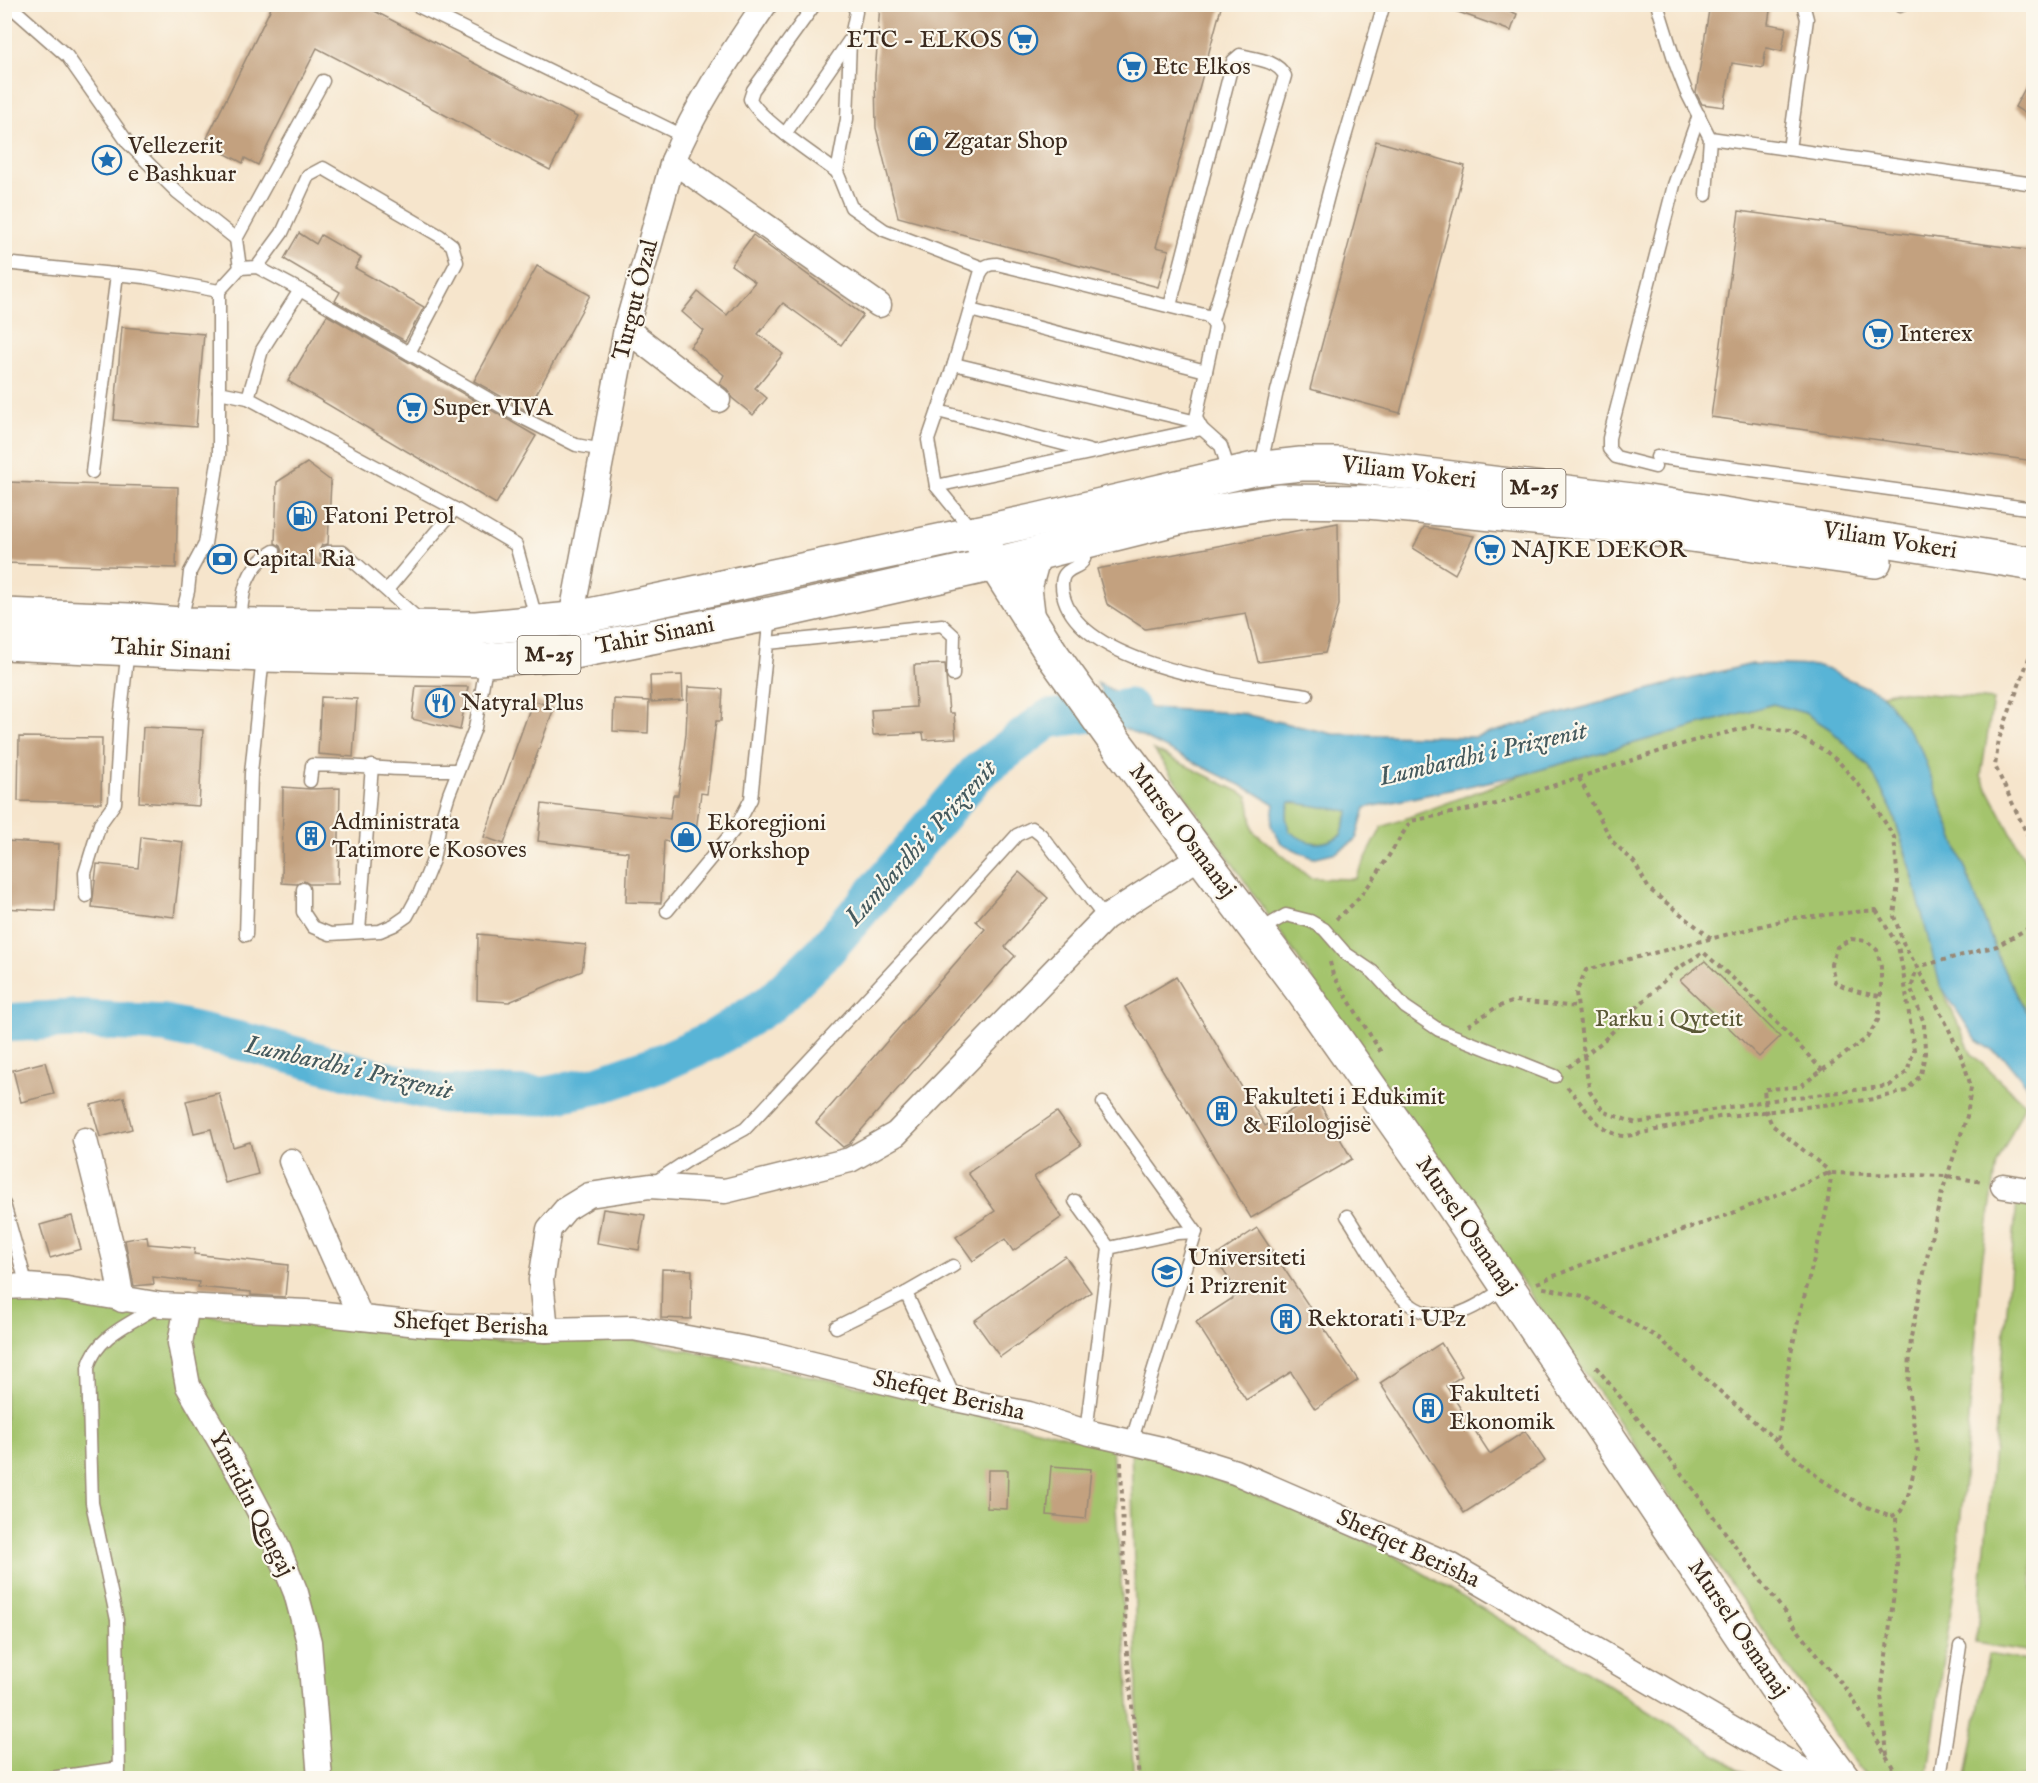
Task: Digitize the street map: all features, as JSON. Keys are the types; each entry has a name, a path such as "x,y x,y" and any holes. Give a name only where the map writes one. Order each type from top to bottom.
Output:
{"main road":[{"name":"Viliam Vokeri","path":"1037,520 1242,472 1301,464 1338,464 1648,502 2024,559"},
{"name":"Viliam Vokeri","path":"1082,544 1187,516 1280,501 1340,500 1649,529 2034,583"},
{"name":"Tahir Sinani","path":"4,615 180,624 444,628 537,623 571,619 1037,520"},
{"name":"Mursel Osmanaj","path":"975,533 1052,654 1113,739 1202,855 1442,1190 1775,1686 1843,1779"},
{"name":"Tahir Sinani","path":"4,643 263,655 487,660 568,653 769,629 995,564 1082,544"},
{"path":"1028,613 1025,588 1034,555"}],"street":[{"name":"Turgut Özal","path":"571,619 626,329 673,161 683,136 723,67 765,4"},
{"path":"673,161 879,305"},
{"path":"626,329 718,400"},
{"path":"546,1330 541,1280 549,1229 566,1209 589,1195 650,1186 725,1191 850,1160 896,1134 1105,918 1202,855"},
{"path":"85,1140 115,1260 122,1300"},
{"path":"291,1161 361,1318"},
{"path":"2003,1186 2034,1191"},
{"name":"Shefqet Berisha","path":"16,1286 67,1289 161,1305 306,1312 428,1325 546,1330 633,1328 768,1353 955,1399 1029,1414 1086,1432 1161,1449 1235,1472 1452,1566 1816,1779"},
{"name":"Ymridin Qengaj","path":"187,1306 180,1343 188,1386 275,1541 296,1593 309,1642 320,1779"}],"lane":[{"path":"8,4 68,56 128,143 177,192 236,239"},
{"path":"414,4 683,136"},
{"path":"815,4 753,90 750,99 752,104 785,134 837,172 851,207 884,230 984,267 997,264 1202,314 1212,320"},
{"path":"837,172 848,119 850,40 856,12 853,4"},
{"path":"954,364 1200,426 1221,446 1242,472 1263,455 1277,391 1330,188 1384,4"},
{"path":"1657,4 1676,65 1710,138 1706,195"},
{"path":"1789,149 1807,19 1803,4"},
{"path":"785,134 850,40"},
{"path":"1170,306 1233,61 1240,55 1273,63 1282,69 1285,76 1212,320 1214,333 1197,414 1200,426"},
{"path":"240,268 236,239 322,81"},
{"path":"1699,115 1674,185 1609,438 1609,449 1616,457 2034,509"},
{"path":"1710,138 2034,184"},
{"path":"257,267 282,233 308,176 323,168 452,245 457,262 409,353"},
{"path":"4,263 117,274 219,291"},
{"path":"180,624 189,591 190,572 206,544 219,455 219,291 240,268 257,267 511,412 576,446 603,450"},
{"path":"975,533 936,486 928,440 984,267"},
{"path":"92,472 117,274"},
{"path":"248,398 262,350 300,290"},
{"path":"970,310 1206,371"},
{"path":"219,392 248,398 455,509 516,545 538,617 537,623"},
{"path":"938,411 1095,452"},
{"path":"936,486 1095,452 1200,426"},
{"path":"387,590 455,509"},
{"path":"1082,544 1084,557 1082,562 1067,570 1061,582 1064,597 1076,620 1099,639 1135,657 1189,675 1307,695"},
{"path":"240,624 242,597 250,574 262,557 274,551"},
{"path":"327,552 344,552 415,616 444,628"},
{"path":"667,911 735,829 751,800 769,629 942,625 954,636 953,675"},
{"path":"86,896 85,873 100,824 115,803 120,720 128,648"},
{"path":"246,935 251,773 263,655"},
{"path":"303,889 303,912 313,927 330,934 380,931 407,916 433,860 440,823 475,728 487,660"},
{"path":"310,781 312,765 458,770"},
{"path":"359,932 372,766"},
{"path":"650,1186 690,1159 745,1129 1017,835 1032,828 1041,835 1105,918"},
{"path":"1258,932 1286,915 1310,921 1324,929 1345,952 1373,972 1405,1007 1439,1030 1555,1076"},
{"path":"1103,1103 1196,1232"},
{"path":"1075,1200 1109,1248 1086,1432"},
{"path":"4,1204 16,1286"},
{"path":"1347,1216 1395,1292 1413,1308 1442,1315 1455,1314 1507,1287"},
{"path":"1109,1248 1178,1233 1196,1232"},
{"path":"1127,1442 1196,1232"},
{"path":"836,1327 906,1293 953,1266"},
{"path":"906,1293 955,1399"},
{"path":"51,1779 119,1773 117,1620 92,1503 88,1368 91,1356 108,1338 161,1305"},
{"path":"1940,1779 1960,1646"}],"path":[{"path":"2034,640 1999,739 1995,766 2034,849"},
{"path":"1324,929 1348,910 1367,889 1411,821 1496,804 1689,742 1754,726 1790,732 1824,750 1839,762 1870,798 1894,837 1898,882 1894,916 1904,945 1964,1063 1971,1087 1967,1116 1947,1176 1930,1243 1911,1337 1908,1389 1918,1452 1908,1496 1901,1511 1891,1517 1858,1503 1819,1478 1659,1338 1583,1296 1531,1286 1601,1257 1728,1215 1829,1173 1947,1176 2003,1186"},
{"path":"1579,778 1612,841 1634,862 1649,889 1711,939"},
{"path":"1876,910 1898,946 1903,971 1914,1050 1907,1072 1889,1086 1765,1101 1636,1123 1604,1112 1590,1092 1576,993 1586,970 1711,939 1793,918 1876,910"},
{"path":"1917,967 1997,946 2034,925"},
{"path":"1778,1440 1790,1357 1826,1213 1831,1178 1827,1169 1815,1158 1772,1125 1766,1111 1764,1089 1799,1088 1867,1038 1878,1020 1881,996 1881,967 1877,950 1867,941 1851,939 1837,947 1831,964 1835,982 1862,994 1881,996"},
{"path":"1822,1071 1745,989 1703,952 1674,971 1601,1043 1555,1076 1603,1128 1615,1137 1719,1117 1875,1099 1906,1091 1921,1075 1925,1053 1924,1023 1911,989 1917,967"},
{"path":"1452,1035 1497,1006 1515,1001 1578,1007"},
{"path":"1592,1362 1674,1465 1800,1633 1850,1694 1899,1779"},
{"path":"1127,1442 1122,1511 1126,1643 1139,1779"},
{"path":"1887,1755 1881,1695 1897,1569 1896,1514"}],"green space":[{"path":"1895,691 1993,700 1981,776 2033,875 2033,1017 2026,1012 2000,962 1919,745 1882,694"},
{"name":"Parku i Qytetit","path":"1773,704 1805,713 1830,729 1869,767 1892,810 1922,907 1940,985 1972,1054 2025,1104 1997,1164 1982,1262 1956,1575 1927,1778 1871,1778 1858,1768 1154,750 1248,796 1253,831 1310,878 1355,879 1382,827 1525,774"},
{"path":"1290,802 1349,811 1341,835 1328,843 1304,842 1289,831 1286,817"},
{"path":"2017,1201 2034,1204 2033,1652 1976,1643"},
{"path":"26,1296 472,1340 631,1339 863,1387 1112,1447 1134,1778 5,1778 5,1298"},
{"path":"1131,1443 1380,1547 1589,1673 1753,1778 1139,1778"},
{"path":"1988,1654 2033,1662 2033,1778 1966,1778"}],"water":[{"path":"1752,664 1819,666 1882,694 1919,745 2000,962 2026,1012 2033,1017 2033,1093 2006,1059 1977,1041 1940,985 1910,866 1892,810 1869,767 1830,729 1805,713 1773,704 1525,774 1365,808 1356,840 1337,852 1312,858 1281,843 1271,825 1274,804 1122,727 1097,683 1151,708 1239,713 1333,734 1475,737","holes":["1290,802 1349,811 1341,835 1321,843 1302,839 1289,831 1286,817"]}],"building":[{"path":"273,4 361,4 577,117 550,170 317,48 258,165 245,158 243,163 218,150 220,145 207,138"},
{"path":"880,4 1222,4 1156,247 1169,250 1158,287 898,217 876,128 875,76"},
{"path":"1444,4 1491,4 1517,14 1511,31 1444,7"},
{"path":"1710,4 1771,4 1768,24 1786,27 1782,51 1766,48 1763,68 1732,63 1724,107 1702,104 1696,93"},
{"path":"2034,72 2034,119 2015,107"},
{"path":"1376,141 1465,166 1400,413 1310,389"},
{"name":"Interex","path":"1739,211 2034,251 2034,461 1711,417"},
{"path":"299,233 316,244 321,235 361,258 355,268 424,307 405,341 335,301 340,292 284,259"},
{"path":"753,235 863,315 841,345 783,303 758,334 783,354 755,388 767,398 753,415 732,398 727,389 720,384 724,375 690,347 704,331 682,312 698,292 727,315 755,282 731,265"},
{"path":"537,266 590,295 527,411 474,381"},
{"name":"Super VIVA","path":"327,315 536,436 496,504 288,381"},
{"path":"122,327 204,334 196,427 114,420"},
{"name":"Fatoni Petrol","path":"307,463 331,481 328,544 322,545 319,551 320,557 327,560 327,564 274,564 282,551 275,543 277,482"},
{"path":"4,482 178,487 176,568 4,563"},
{"path":"1338,523 1339,605 1325,653 1258,662 1246,613 1145,629 1107,604 1097,569"},
{"path":"1424,527 1474,536 1455,574 1413,548"},
{"path":"945,664 949,713 954,713 956,738 924,740 923,733 873,735 871,710 916,707 914,665"},
{"path":"682,675 683,700 651,702 650,676"},
{"name":"Natyral Plus","path":"416,686 468,687 460,730 412,719"},
{"path":"688,687 723,689 721,721 716,721 707,794 701,793 694,845 664,841 661,903 626,902 628,852 538,841 542,804 670,819 673,795 678,795 686,734"},
{"path":"321,697 357,699 353,757 318,754"},
{"path":"614,699 649,701 648,733 613,731"},
{"path":"533,700 554,708 504,844 484,837"},
{"path":"143,727 203,730 199,806 139,802"},
{"path":"19,737 102,738 101,803 18,801"},
{"name":"Administrata Tatimore e Kosoves","path":"283,787 340,788 338,884 309,884 304,881 297,884 282,883"},
{"path":"141,837 183,842 174,917 92,907 97,864 138,868"},
{"path":"4,841 59,844 55,911 4,908"},
{"path":"1019,872 1048,898 1005,947 1015,956 849,1144 843,1147 816,1123 985,929 976,921"},
{"path":"478,934 586,945 582,971 509,1002 477,1000"},
{"path":"1705,961 1780,1037 1759,1057 1680,980"},
{"name":"Fakulteti i Edukimit & Filologjisë","path":"1176,977 1265,1126 1315,1096 1352,1159 1251,1218 1125,1007"},
{"path":"45,1062 54,1094 21,1102 13,1070"},
{"path":"219,1093 233,1147 250,1142 258,1174 225,1183 211,1129 194,1133 186,1101"},
{"path":"124,1097 132,1129 100,1137 91,1105"},
{"path":"1057,1112 1081,1145 1034,1177 1062,1217 1013,1251 1005,1239 973,1261 956,1237 995,1211 968,1173"},
{"path":"603,1209 645,1215 639,1250 597,1243"},
{"path":"72,1216 81,1249 50,1258 40,1225"},
{"name":"Rektorati i UPz","path":"1257,1228 1358,1380 1315,1409 1291,1372 1246,1400 1196,1322 1239,1294 1214,1257"},
{"path":"147,1236 148,1244 195,1248 194,1254 288,1265 285,1297 251,1295 251,1292 198,1287 199,1282 153,1277 154,1284 134,1286 125,1240"},
{"path":"1065,1256 1091,1292 1000,1357 974,1321"},
{"path":"662,1269 692,1270 691,1319 661,1318"},
{"name":"Fakulteti Ekonomik","path":"1441,1343 1462,1376 1446,1386 1490,1454 1525,1431 1545,1461 1464,1513 1380,1383"},
{"path":"1051,1466 1091,1469 1086,1519 1047,1515"},
{"path":"988,1470 1008,1470 1007,1509 987,1508"}],"waterway":[{"name":"Lumbardhi i Prizrenit","path":"4,1023 72,1019 165,1024 253,1044 443,1094 544,1096 598,1085 661,1063 714,1039 771,1003 825,951 978,772 1048,719 1129,708"}],"place":[{"name":"ETC - ELKOS","path":"1023,40"},
{"name":"Etc Elkos","path":"1132,67"},
{"name":"Zgatar Shop","path":"923,141"},
{"name":"Vellezerit e Bashkuar","path":"107,160"},
{"name":"Interex","path":"1878,334"},
{"name":"Super VIVA","path":"412,408"},
{"name":"Fatoni Petrol","path":"302,516"},
{"name":"NAJKE DEKOR","path":"1490,550"},
{"name":"Capital Ria","path":"222,559"},
{"name":"Natyral Plus","path":"440,703"},
{"name":"Administrata Tatimore e Kosoves","path":"311,836"},
{"name":"Ekoregjioni Workshop","path":"686,837"},
{"name":"Fakulteti i Edukimit & Filologjisë","path":"1222,1111"},
{"name":"Universiteti i Prizrenit","path":"1167,1272"},
{"name":"Rektorati i UPz","path":"1286,1319"},
{"name":"Fakulteti Ekonomik","path":"1428,1408"}]}
